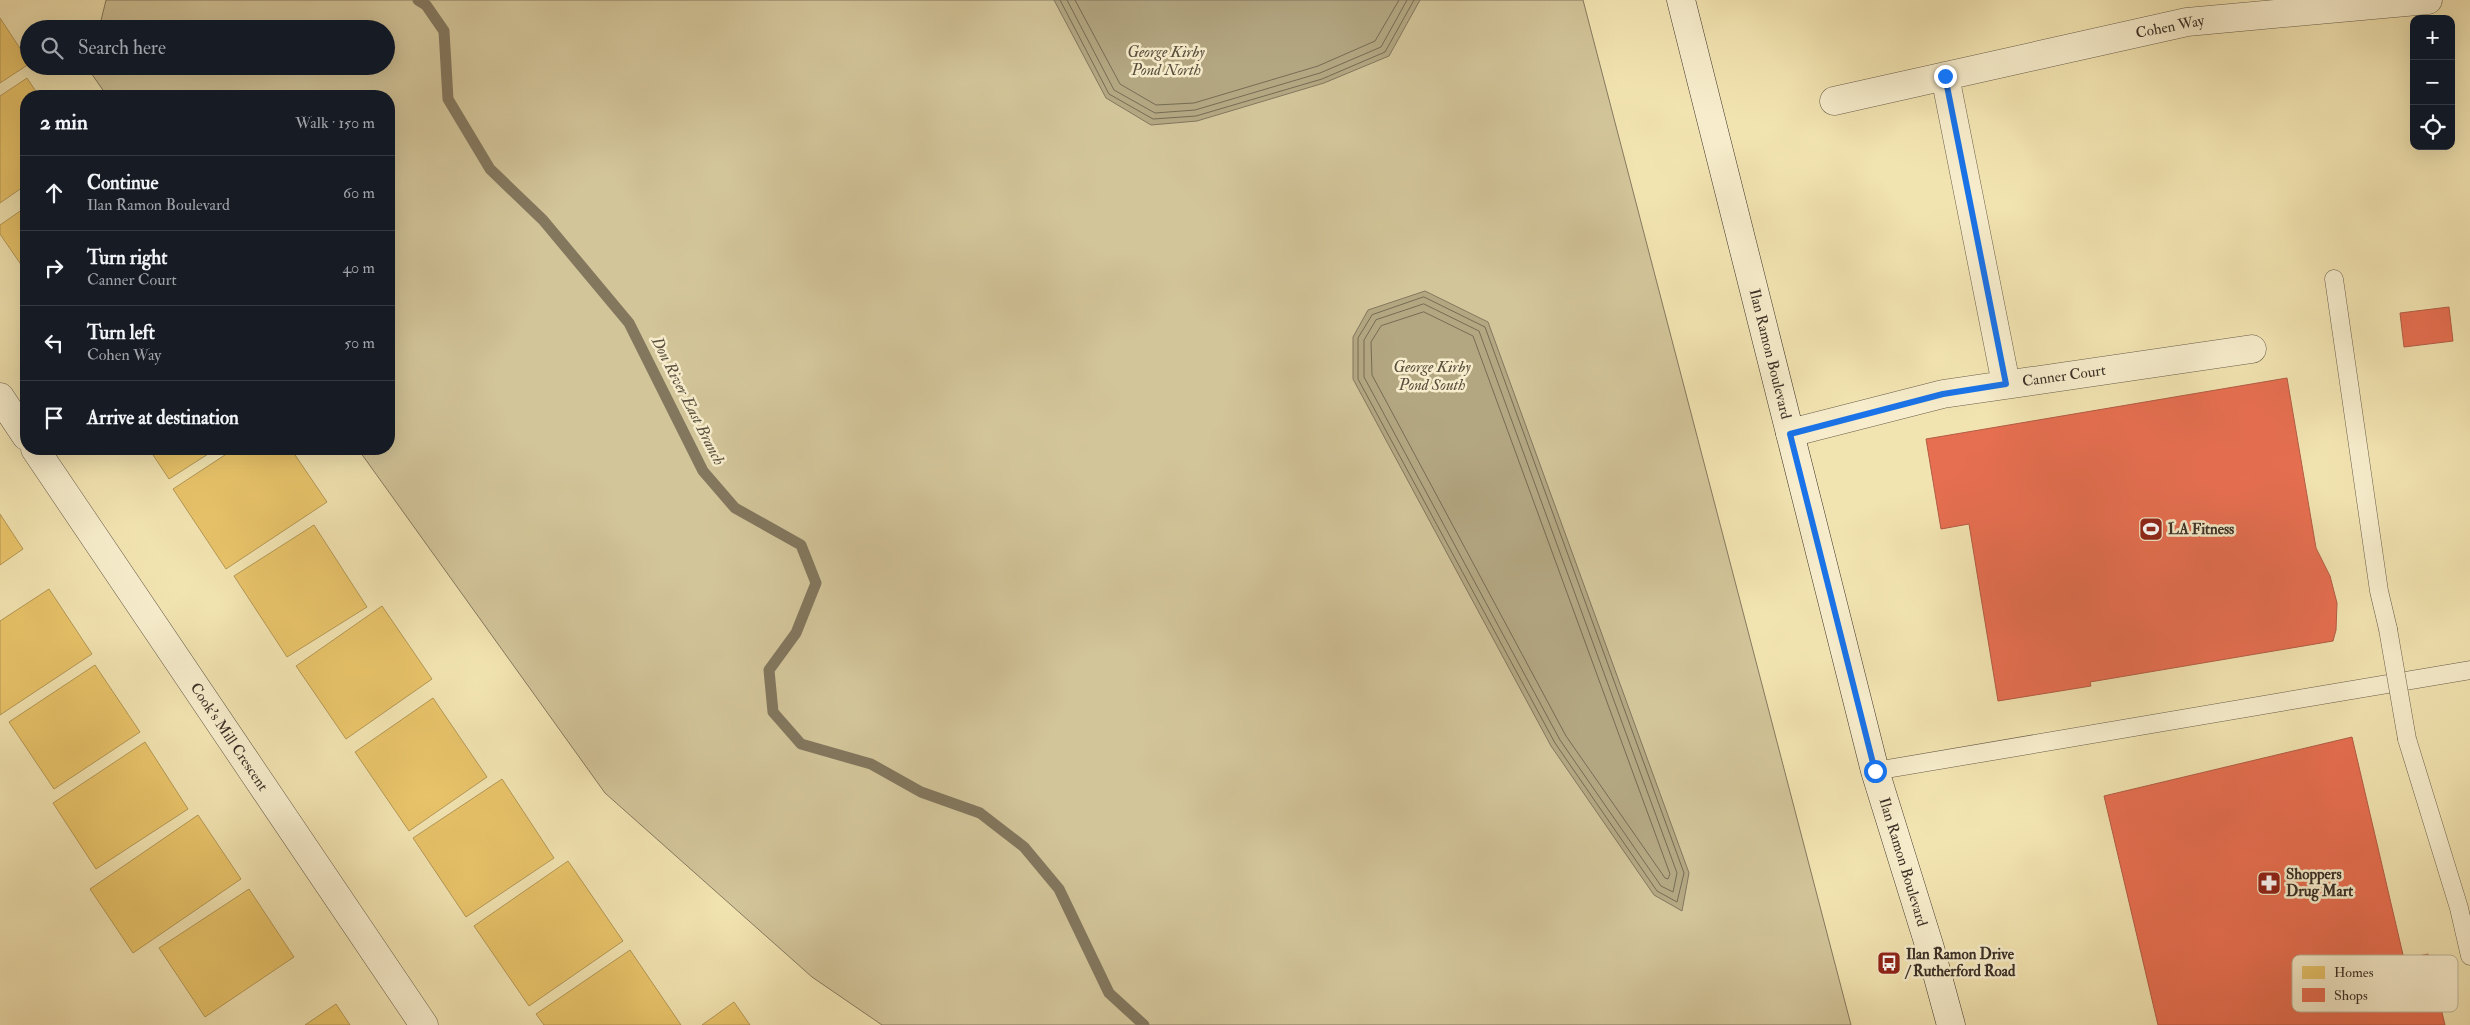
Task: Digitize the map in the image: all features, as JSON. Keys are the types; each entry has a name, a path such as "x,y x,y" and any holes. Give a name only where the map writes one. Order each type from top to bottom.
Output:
{"street":[{"name":"Ilan Ramon Boulevard","path":"1681,0 1875,771 1930,948 1951,1025"},
{"name":"Cohen Way","path":"1834,101 2187,22 2428,0"},
{"path":"1945,76 2006,384"},
{"name":"Canner Court","path":"1790,434 1943,394 2252,349"},
{"path":"0,397 20,427"},
{"name":"Cook's Mill Crescent","path":"39,455 424,1025"}],"lane":[{"path":"2334,279 2379,590 2388,628 2407,738 2459,908 2470,956"},
{"path":"1875,771 2470,670"}],"shaded area":[{"path":"106,0 1583,0 1851,1025 882,1025 812,977 605,793 362,455 395,455 395,90 103,90 92,75 395,75 395,20 101,20"}],"water":[{"name":"George Kirby Pond North","path":"1054,0 1420,0 1389,56 1324,83 1197,121 1151,125 1106,98"},
{"name":"George Kirby Pond South","path":"1425,291 1488,322 1689,873 1682,911 1654,895 1551,746 1353,379 1353,337 1368,310"}],"building: Homes":[{"path":"0,18 20,48 20,70 0,83"},
{"path":"27,78 35,90 20,90 20,189 0,203 0,96"},
{"path":"20,211 20,263 0,234 0,225"},
{"path":"153,455 207,455 169,479"},
{"path":"225,455 295,455 327,502 226,569 173,489"},
{"path":"0,514 23,549 0,565"},
{"path":"314,525 367,607 287,657 234,576"},
{"path":"49,589 92,654 0,715 0,621"},
{"path":"382,606 432,679 346,739 296,666"},
{"path":"95,665 140,732 54,789 9,722"},
{"path":"433,698 487,777 409,831 355,752"},
{"path":"145,742 188,809 96,869 53,803"},
{"path":"502,779 554,858 466,917 413,838"},
{"path":"198,815 241,879 133,953 90,889"},
{"path":"568,861 623,941 529,1006 474,926"},
{"path":"249,889 294,957 205,1017 159,948"},
{"path":"630,950 681,1025 544,1025 536,1014"},
{"path":"734,1002 750,1025 702,1025"},
{"path":"336,1004 350,1025 305,1025"}],"building: Shops":[{"path":"2449,307 2453,341 2404,347 2400,313"},
{"path":"2287,378 2316,548 2330,576 2337,603 2336,630 2333,641 2090,682 2091,686 1998,701 1969,524 1941,529 1926,439"},
{"path":"2352,737 2403,955 2292,955 2292,1012 2442,1012 2445,1025 2158,1025 2104,796"}],"waterway":[{"name":"Don River East Branch","path":"418,0 426,5 444,31 448,99 490,169 543,220 629,323 703,471 735,508 801,545 816,583 796,633 769,670 773,712 801,744 871,764 921,792 980,813 1024,847 1059,889 1109,993 1144,1025"}],"place":[{"name":"LA Fitness","path":"2151,529"},
{"name":"Shoppers Drug Mart","path":"2269,883"},
{"name":"Ilan Ramon Drive / Rutherford Road","path":"1889,963"}],"route":[{"path":"1875,771 1790,434 1943,394 2006,384 1945,76"}]}
